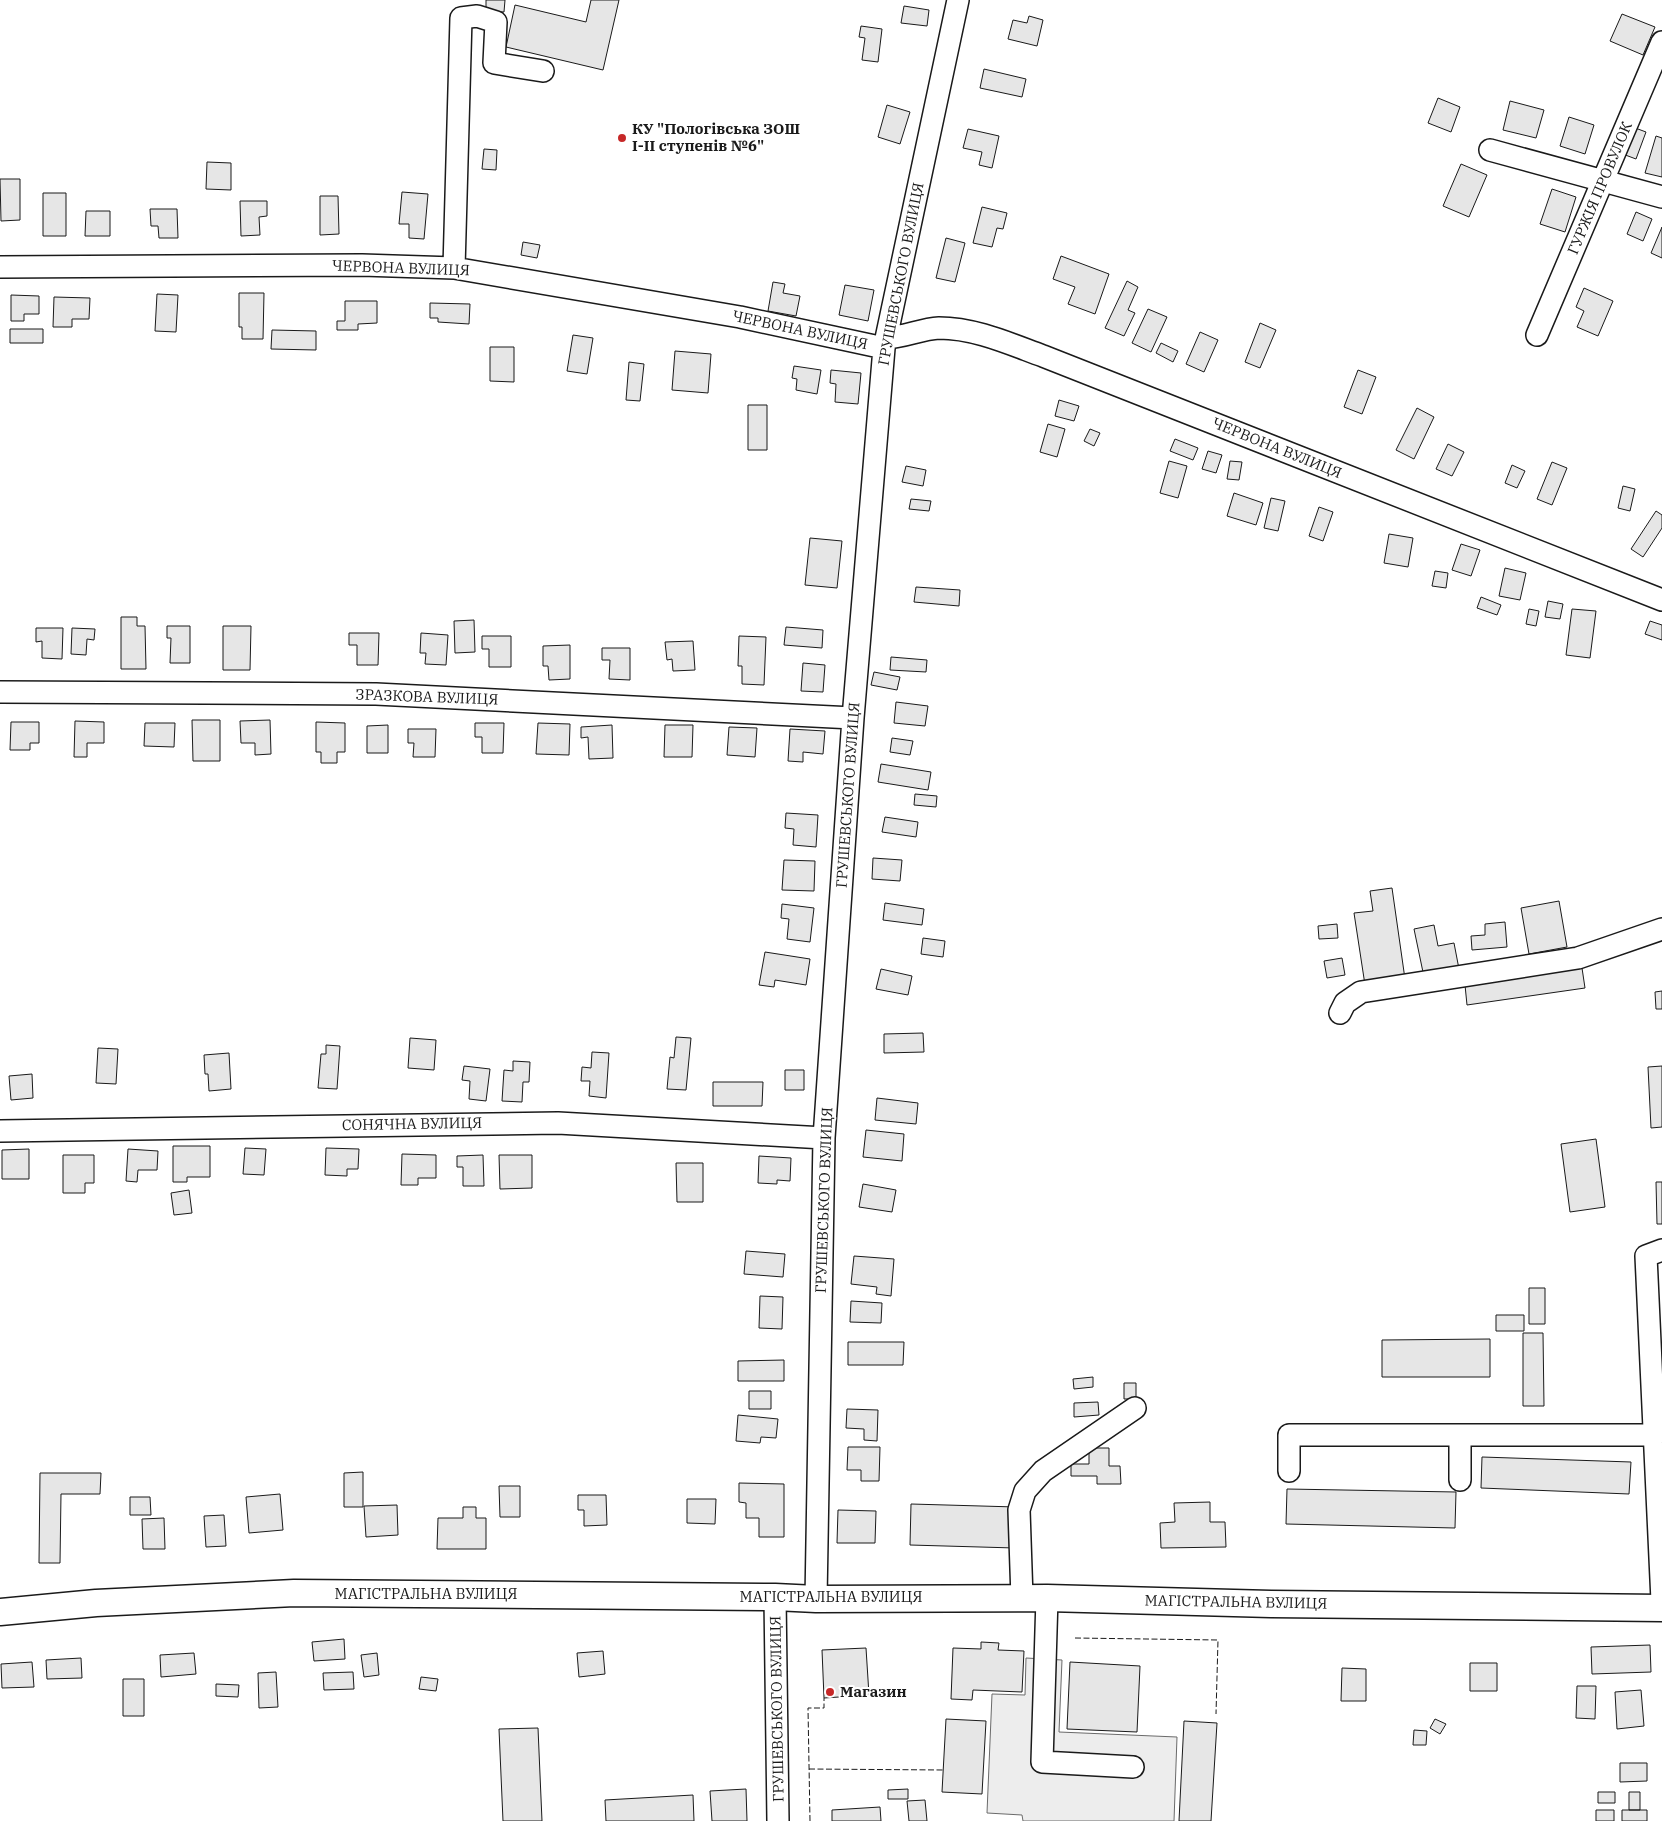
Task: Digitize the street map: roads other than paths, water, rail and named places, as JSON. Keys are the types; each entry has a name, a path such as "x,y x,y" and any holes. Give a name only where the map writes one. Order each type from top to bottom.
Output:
{"main road":[{"name":"МАГІСТРАЛЬНА ВУЛИЦЯ","path":"0,1612 96,1603 294,1593 775,1597 816,1599 1034,1598 1271,1604 1662,1608"}],"street":[{"name":"ГРУШЕВСЬКОГО ВУЛИЦЯ","path":"816,1599 824,1138 853,718 885,343 958,0"},
{"path":"454,268 461,18 477,16 496,22 494,63 543,71"},
{"name":"ГУРЖІЯ ПРОВУЛОК","path":"1537,334 1662,42"},
{"path":"1490,150 1662,197"},
{"name":"ЧЕРВОНА ВУЛИЦЯ","path":"0,267 362,265 454,268 885,343 899,337 937,328 972,332 1043,356 1662,600"},
{"name":"ЗРАЗКОВА ВУЛИЦЯ","path":"0,692 376,694 853,718"},
{"path":"1340,1013 1345,1003 1361,992 1578,958 1662,930"},
{"name":"СОНЯЧНА ВУЛИЦЯ","path":"0,1131 558,1123 824,1138"},
{"path":"1662,1250 1646,1256 1662,1602"},
{"path":"1134,1767 1042,1762 1034,1598 1019,1510 1025,1491 1043,1471 1135,1408"},
{"path":"1289,1471 1289,1435 1655,1435"},
{"path":"1460,1435 1460,1480"},
{"name":"ГРУШЕВСЬКОГО ВУЛИЦЯ","path":"775,1597 778,1821"}],"place":[{"name":"КУ \"Пологівська ЗОШ І-ІІ ступенів №6\"","path":"622,138"},
{"name":"Магазин","path":"830,1692"}]}
